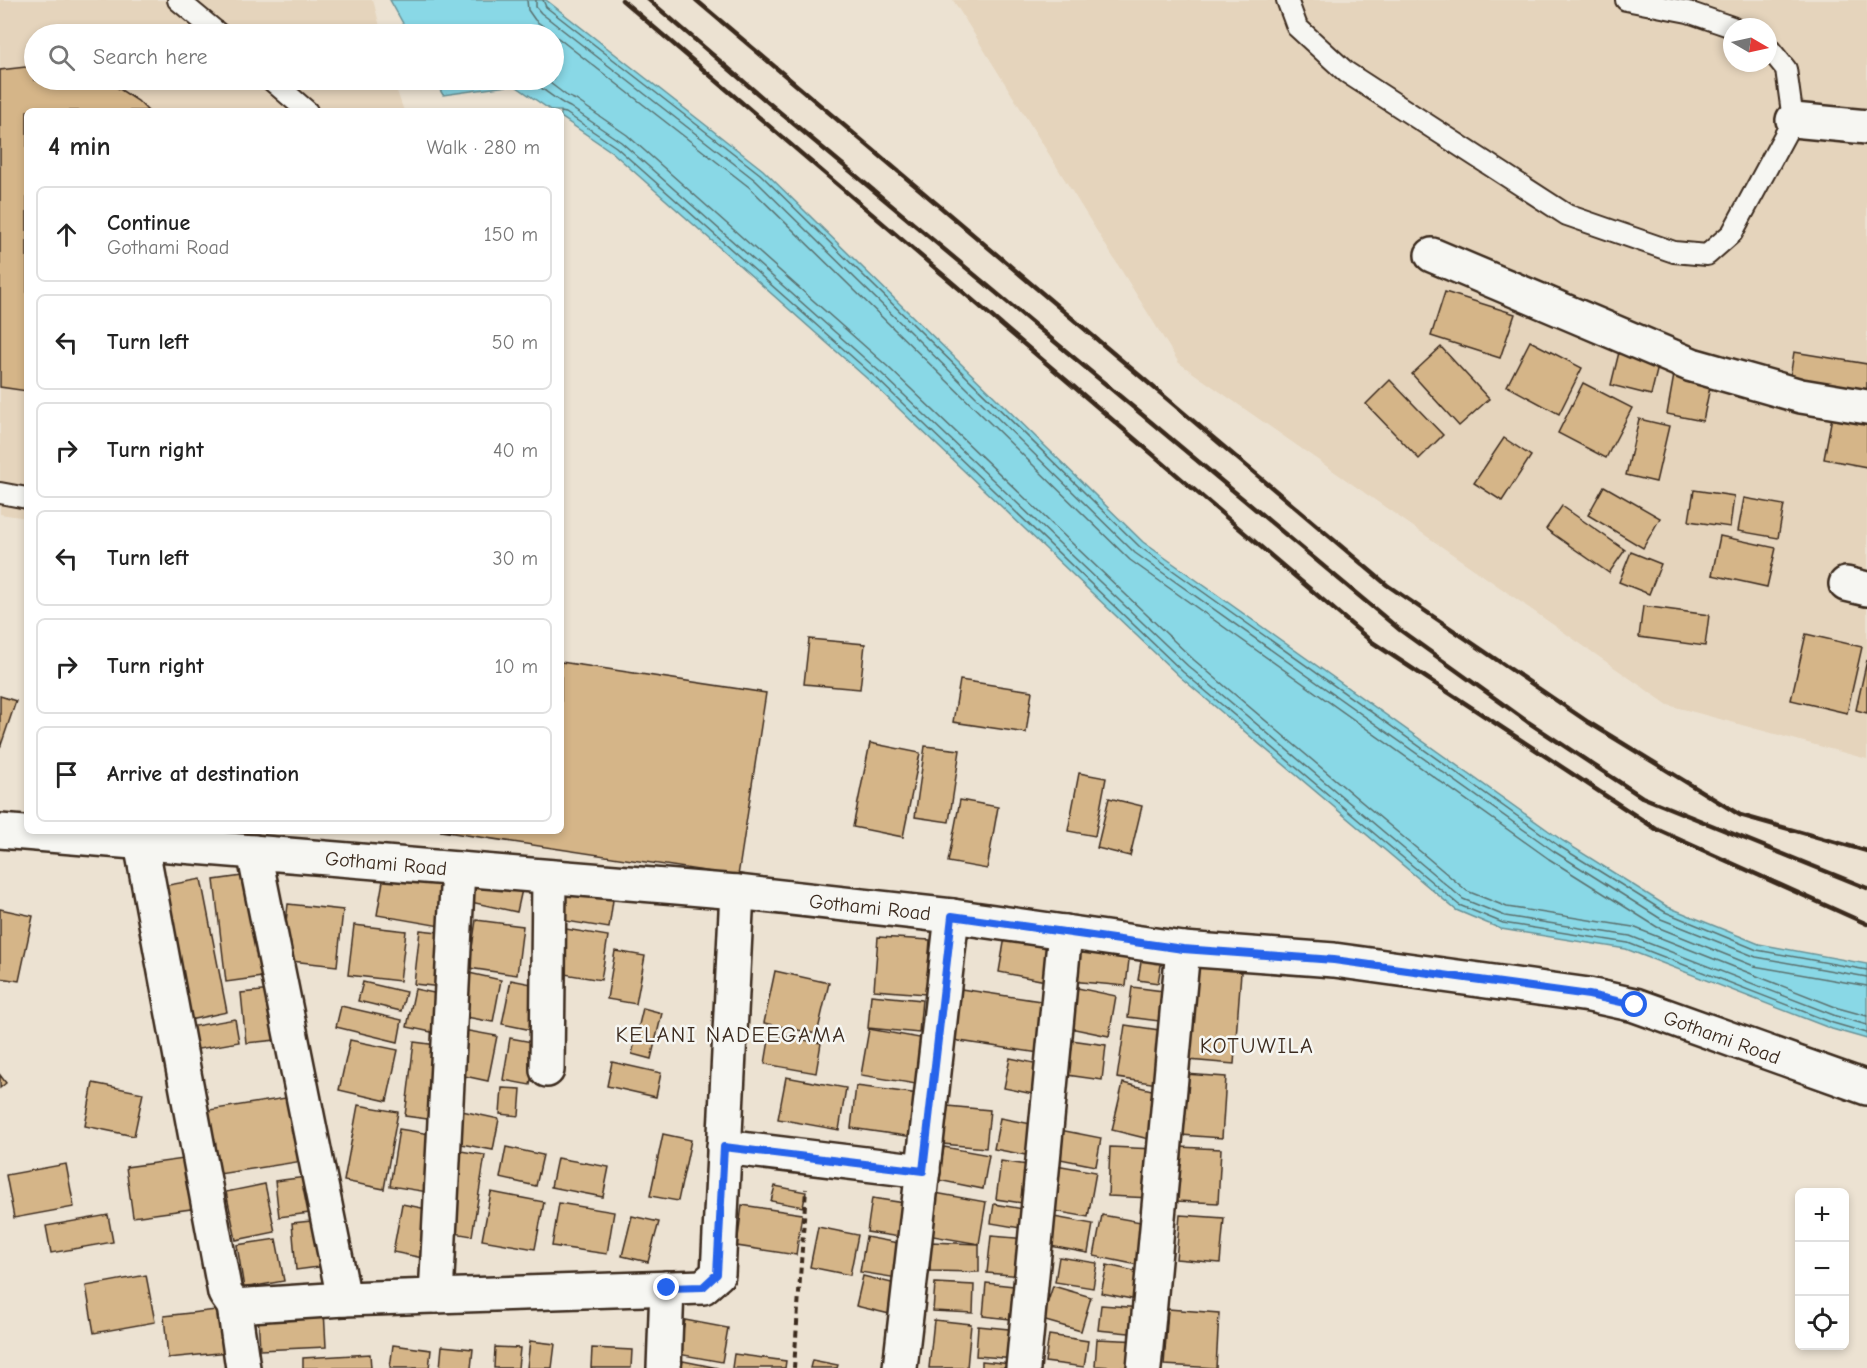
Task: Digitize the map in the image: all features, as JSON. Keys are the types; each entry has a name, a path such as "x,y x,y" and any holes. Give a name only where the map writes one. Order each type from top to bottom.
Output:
{"street":[{"path":"1793,120 1867,127"},
{"path":"1432,255 1692,365 1801,396 1867,407"},
{"name":"Gothami Road","path":"0,831 24,833"},
{"name":"Gothami Road","path":"35,834 737,892 952,916 1183,949 1334,960 1589,995 1635,1005 1867,1088"},
{"path":"141,843 225,1293 234,1306 243,1368"},
{"path":"254,852 344,1299"},
{"path":"436,1296 458,869"},
{"path":"547,1070 549,877"},
{"path":"234,1306 344,1299 703,1287 717,1274 737,892"},
{"path":"900,1368 952,916"},
{"path":"1023,1368 1065,932"},
{"path":"1144,1368 1183,949"},
{"path":"724,1147 923,1171"},
{"path":"664,1368 667,1288"}],"lane":[{"path":"178,0 207,24"},
{"path":"1287,0 1298,27 1346,72 1567,215 1674,252 1707,255 1732,233 1793,120 1786,69 1777,58"},
{"path":"1626,0 1688,12 1723,24"},
{"path":"283,90 304,108"},
{"path":"0,493 24,497"}],"path":[{"path":"794,1368 808,1157"}],"shaded area":[{"path":"0,0 373,0 379,24 24,24 24,90 397,90 403,108 24,108 24,518 0,514"},
{"path":"953,0 1867,0 1867,759 1668,705 1179,363"}],"water":[{"path":"390,0 546,0 763,170 1143,542 1563,841 1668,907 1759,944 1867,964 1867,1039 1832,1029 1626,949 1501,929 1456,910 1179,676 872,383 612,152 564,119 564,108 548,108 521,90 564,90 564,24 403,24"},
{"path":"440,90 478,90 443,95"}],"building":[{"path":"24,67 24,90 121,90 145,108 24,108 24,391 0,387 0,70"},
{"path":"1445,292 1515,314 1500,358 1431,336"},
{"path":"1530,341 1582,368 1559,414 1507,386"},
{"path":"1621,344 1661,354 1651,395 1611,385"},
{"path":"1441,347 1489,399 1459,426 1412,374"},
{"path":"1794,352 1867,364 1867,396 1789,384"},
{"path":"1674,375 1711,382 1703,421 1667,414"},
{"path":"1390,380 1443,435 1419,459 1366,404"},
{"path":"1583,383 1632,408 1606,458 1558,433"},
{"path":"1834,406 1867,412 1867,467 1824,459"},
{"path":"1639,419 1669,426 1656,482 1626,475"},
{"path":"1504,438 1531,456 1502,501 1474,483"},
{"path":"1604,486 1660,518 1643,548 1588,515"},
{"path":"1694,490 1734,496 1730,527 1689,521"},
{"path":"1744,498 1784,505 1778,538 1738,531"},
{"path":"1562,506 1625,550 1609,573 1546,529"},
{"path":"1720,536 1776,548 1767,587 1712,575"},
{"path":"1631,552 1661,564 1649,594 1619,582"},
{"path":"1643,606 1709,615 1705,646 1639,637"},
{"path":"1806,634 1862,647 1847,713 1791,700"},
{"path":"809,639 865,644 860,689 804,684"},
{"path":"1867,660 1867,713 1856,710"},
{"path":"564,662 766,693 738,876 460,834 564,834"},
{"path":"960,680 1032,691 1026,733 953,722"},
{"path":"0,696 16,701 0,748"},
{"path":"870,743 920,753 903,837 853,827"},
{"path":"925,746 960,750 949,822 915,817"},
{"path":"1079,773 1106,778 1095,836 1068,831"},
{"path":"1109,798 1142,806 1130,856 1097,848"},
{"path":"960,800 998,807 987,869 948,862"},
{"path":"249,875 262,977 226,982 214,880"},
{"path":"384,875 447,886 440,926 377,915"},
{"path":"471,875 523,885 517,912 466,901"},
{"path":"201,879 227,1012 189,1020 163,886"},
{"path":"565,885 614,893 609,928 560,920"},
{"path":"288,904 343,910 337,966 282,960"},
{"path":"0,909 33,916 19,981 0,978"},
{"path":"476,920 523,926 517,975 469,968"},
{"path":"354,925 406,931 400,981 348,975"},
{"path":"1007,925 1054,933 1046,981 999,972"},
{"path":"566,929 608,936 601,980 558,973"},
{"path":"420,930 457,934 451,988 414,984"},
{"path":"878,937 930,940 926,994 874,990"},
{"path":"1074,937 1131,942 1126,986 1070,981"},
{"path":"1144,943 1164,947 1158,983 1138,980"},
{"path":"615,951 645,956 636,1004 607,999"},
{"path":"1196,955 1242,959 1234,1064 1188,1060"},
{"path":"775,971 829,983 817,1034 764,1023"},
{"path":"469,973 501,980 493,1022 461,1016"},
{"path":"511,980 542,986 532,1030 502,1024"},
{"path":"363,982 406,992 401,1011 358,1001"},
{"path":"1073,987 1116,996 1109,1036 1065,1027"},
{"path":"1132,987 1163,991 1159,1021 1128,1017"},
{"path":"415,989 448,996 441,1034 407,1027"},
{"path":"961,989 1047,1002 1039,1053 953,1040"},
{"path":"272,990 276,1040 246,1043 241,993"},
{"path":"871,995 922,1000 919,1033 868,1028"},
{"path":"341,1006 402,1020 398,1042 336,1027"},
{"path":"643,1008 662,1013 651,1059 632,1054"},
{"path":"235,1019 239,1042 193,1050 189,1027"},
{"path":"1125,1025 1166,1031 1158,1084 1117,1078"},
{"path":"869,1029 931,1040 922,1085 861,1075"},
{"path":"463,1030 497,1036 488,1081 455,1074"},
{"path":"770,1034 821,1043 816,1073 765,1064"},
{"path":"510,1038 538,1043 530,1085 503,1080"},
{"path":"1064,1039 1106,1045 1102,1080 1060,1074"},
{"path":"350,1040 398,1050 387,1101 339,1090"},
{"path":"414,1042 445,1046 435,1120 405,1116"},
{"path":"1010,1058 1044,1065 1038,1095 1004,1088"},
{"path":"612,1062 661,1073 656,1097 607,1086"},
{"path":"1185,1074 1226,1077 1222,1138 1181,1135"},
{"path":"0,1075 6,1083 0,1088"},
{"path":"786,1077 846,1088 839,1130 778,1119"},
{"path":"93,1083 143,1093 134,1136 85,1126"},
{"path":"1123,1083 1160,1092 1149,1139 1112,1130"},
{"path":"856,1086 919,1094 913,1137 851,1128"},
{"path":"502,1088 521,1089 519,1116 500,1114"},
{"path":"292,1097 303,1161 219,1174 209,1110"},
{"path":"358,1105 398,1112 384,1189 344,1181"},
{"path":"947,1106 990,1110 986,1148 943,1144"},
{"path":"462,1111 499,1119 493,1150 456,1143"},
{"path":"1000,1118 1037,1125 1031,1156 994,1149"},
{"path":"399,1129 443,1136 434,1193 390,1186"},
{"path":"1060,1130 1101,1138 1096,1166 1055,1158"},
{"path":"663,1134 691,1140 678,1201 650,1196"},
{"path":"506,1147 543,1155 536,1186 500,1178"},
{"path":"944,1147 989,1155 983,1189 938,1180"},
{"path":"1110,1147 1155,1149 1152,1198 1108,1196"},
{"path":"1179,1147 1221,1149 1218,1203 1176,1201"},
{"path":"455,1150 485,1155 472,1236 442,1231"},
{"path":"191,1158 198,1208 133,1217 126,1167"},
{"path":"557,1158 609,1167 603,1197 551,1187"},
{"path":"1001,1161 1034,1166 1029,1204 996,1199"},
{"path":"66,1164 74,1207 14,1218 6,1175"},
{"path":"1056,1165 1096,1172 1088,1217 1048,1210"},
{"path":"314,1176 317,1212 279,1217 275,1181"},
{"path":"265,1184 275,1232 236,1240 226,1192"},
{"path":"775,1186 806,1192 803,1207 771,1201"},
{"path":"491,1192 544,1202 535,1249 482,1240"},
{"path":"935,1193 986,1202 979,1244 927,1235"},
{"path":"872,1198 911,1204 906,1238 867,1232"},
{"path":"559,1203 614,1212 607,1254 552,1246"},
{"path":"402,1204 437,1211 428,1259 393,1252"},
{"path":"994,1204 1029,1210 1026,1229 991,1223"},
{"path":"742,1205 802,1214 796,1255 737,1246"},
{"path":"108,1215 113,1242 51,1253 46,1226"},
{"path":"1102,1215 1152,1224 1143,1266 1094,1256"},
{"path":"1180,1215 1224,1218 1220,1263 1176,1259"},
{"path":"632,1216 659,1222 648,1262 622,1256"},
{"path":"1054,1217 1093,1224 1088,1253 1050,1246"},
{"path":"321,1220 326,1266 296,1270 292,1223"},
{"path":"818,1227 858,1235 850,1275 810,1267"},
{"path":"991,1236 1027,1239 1023,1276 987,1273"},
{"path":"866,1237 909,1245 903,1279 860,1272"},
{"path":"276,1239 284,1281 244,1288 237,1245"},
{"path":"930,1242 979,1244 979,1272 930,1271"},
{"path":"1059,1257 1097,1263 1093,1288 1055,1282"},
{"path":"1107,1265 1148,1274 1142,1301 1101,1293"},
{"path":"146,1275 155,1322 94,1333 86,1286"},
{"path":"863,1276 904,1286 898,1316 856,1306"},
{"path":"935,1283 974,1285 973,1313 933,1311"},
{"path":"986,1283 1023,1287 1019,1320 983,1316"},
{"path":"1053,1286 1091,1297 1081,1331 1042,1320"},
{"path":"1101,1305 1142,1308 1139,1334 1098,1330"},
{"path":"225,1309 229,1352 168,1358 164,1316"},
{"path":"1168,1309 1219,1313 1216,1368 1164,1365"},
{"path":"324,1310 326,1347 260,1350 258,1314"},
{"path":"685,1320 728,1328 722,1362 678,1354"},
{"path":"934,1320 971,1324 967,1368 929,1368"},
{"path":"978,1326 1019,1330 1017,1359 976,1356"},
{"path":"1049,1335 1088,1341 1084,1367 1045,1362"},
{"path":"1097,1339 1142,1341 1130,1368 1095,1366"},
{"path":"530,1341 555,1344 552,1368 527,1368"},
{"path":"393,1345 431,1350 429,1368 390,1368"},
{"path":"442,1346 473,1349 471,1368 440,1368"},
{"path":"495,1347 520,1348 518,1368 494,1368"},
{"path":"592,1348 632,1350 631,1368 591,1368"},
{"path":"370,1354 371,1368 303,1368 303,1358"},
{"path":"734,1354 786,1361 785,1368 732,1368"},
{"path":"812,1360 838,1365 837,1368 810,1368"},
{"path":"683,1361 718,1368 682,1368"},
{"path":"982,1361 1021,1365 1021,1368 982,1368"}],"railway":[{"path":"622,0 1372,642 1656,829 1867,924"},
{"path":"649,0 764,99 1400,630 1528,722 1642,797 1867,888"},
{"path":"696,0 1387,585 1588,722 1740,815 1867,851"}],"district":[{"name":"KELANI NADEEGAMA","path":"731,1034"},
{"name":"KOTUWILA","path":"1257,1045"}],"route":[{"path":"667,1288 703,1287 717,1274 724,1147 923,1171 952,916 1183,949 1334,960 1589,995 1635,1005"}]}
